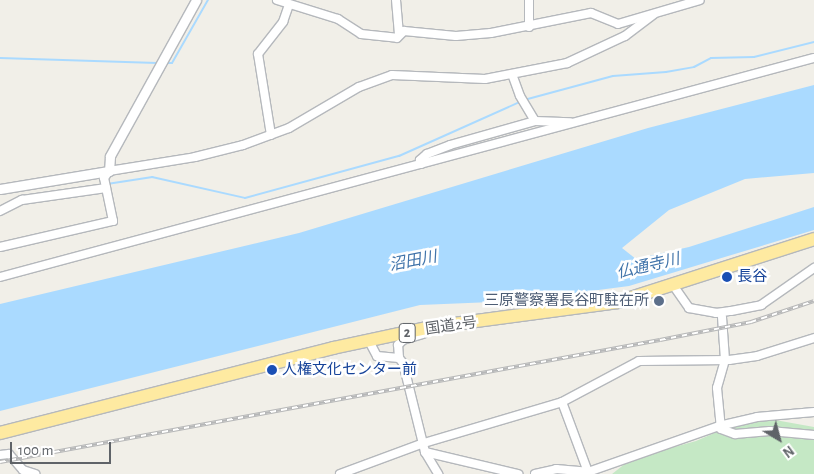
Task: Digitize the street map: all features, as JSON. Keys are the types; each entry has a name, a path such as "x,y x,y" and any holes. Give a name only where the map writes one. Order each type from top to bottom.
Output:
{"highway":[{"name":"国道2号","path":"0,432 368,341 455,325 618,302 814,239"}],"street":[{"path":"0,247 113,221 106,188 106,175 110,156 196,0"},
{"path":"277,0 338,19 361,34 397,38 404,31 456,36 529,27 591,13 618,24 700,0"},
{"path":"396,0 399,34"},
{"path":"529,0 529,27"},
{"path":"271,135 258,54 283,22 289,5"},
{"path":"0,190 106,175 195,157 271,135 359,88 392,75 485,79 567,63 603,48 625,36 654,14"},
{"path":"0,277 814,58"},
{"path":"512,74 520,96 535,121"},
{"path":"421,164 420,160 427,154 450,145 535,121 571,123"},
{"path":"0,211 22,200 106,188"},
{"path":"706,312 761,305 814,268"},
{"path":"673,285 689,308 722,316 735,314 741,309"},
{"path":"719,426 718,388 724,360 722,316"},
{"path":"437,473 425,452 403,363 399,358 398,345 403,340 454,329 455,325"},
{"path":"340,474 424,443 562,402 639,361 724,360 757,356 814,338"},
{"path":"368,341 371,350 377,356 399,358"},
{"path":"562,402 588,472"},
{"path":"535,474 556,469 588,472 719,426 756,417 814,412"},
{"path":"719,426 735,434 770,431 814,435"},
{"path":"425,452 518,474"},
{"path":"0,455 9,454 23,470 35,474"}],"green space":[{"path":"764,418 814,427 814,474 612,474 631,459 696,441 740,422"}],"water":[{"path":"814,85 814,173 745,179 669,210 622,248 636,259 689,247 814,207 814,230 629,286 514,301 420,305 0,411 0,304 299,233 648,128"}],"waterway":[{"path":"164,63 172,63 208,0"},
{"path":"524,100 613,76 666,72 694,67 711,58 754,57 814,42"},
{"path":"0,58 157,63"},
{"path":"107,184 152,177 245,198 399,156 520,102"}],"railway":[{"path":"0,462 660,340 751,322 814,301"}],"place":[{"name":"長谷","path":"727,277"},
{"name":"三原警察署長谷町駐在所","path":"659,301"},
{"name":"人権文化センター前","path":"272,370"}],"water label":[{"name":"沼田川","path":"413,261"},
{"name":"仏通寺川","path":"648,266"}]}
